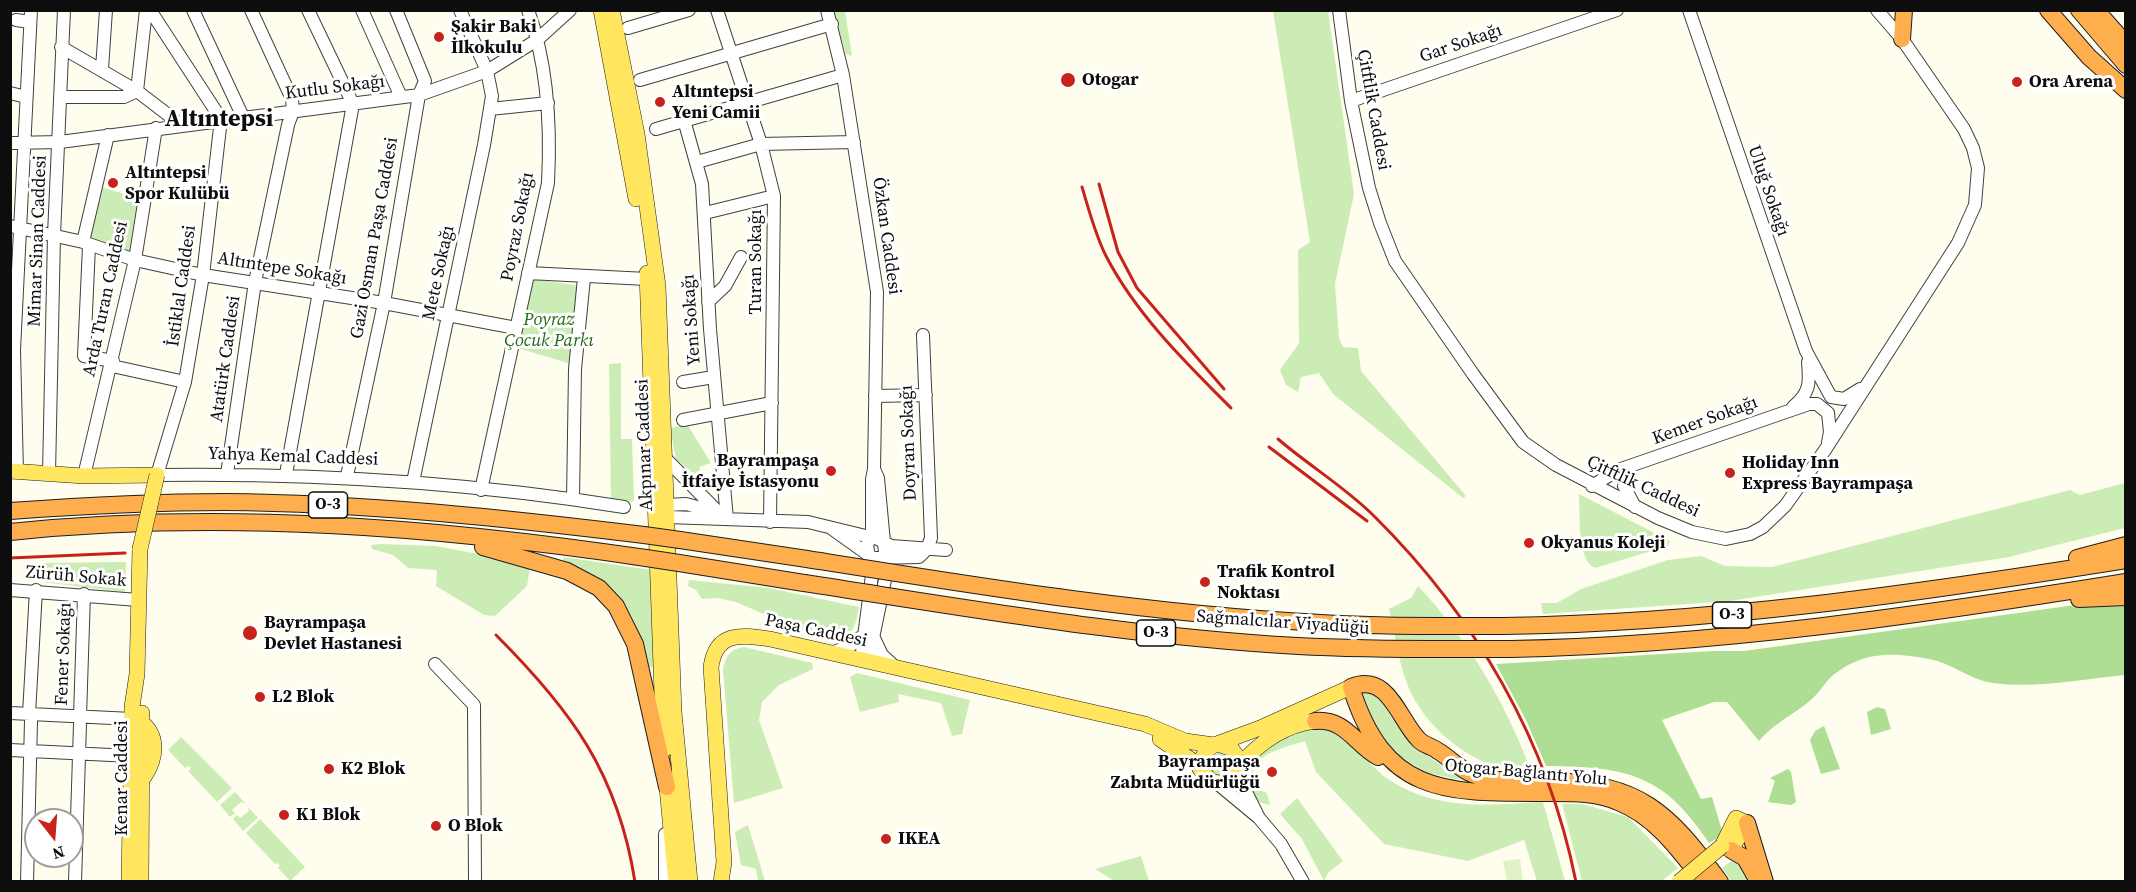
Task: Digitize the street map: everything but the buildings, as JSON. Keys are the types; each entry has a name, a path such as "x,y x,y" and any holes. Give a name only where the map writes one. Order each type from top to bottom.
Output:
{"highway":[{"path":"1902,39 1904,10"},
{"path":"2048,10 2089,57 2126,89"},
{"path":"2060,10 2126,89"},
{"path":"2079,10 2126,65"},
{"path":"2096,10 2126,44"},
{"name":"Sağmalcılar Viyadüğü","path":"10,511 179,502 288,504 454,513 680,540 1065,598 1194,613 1322,624 1503,626 1634,623 1960,586"},
{"name":"O-3","path":"10,532 72,527 188,523 312,525 400,531"},
{"path":"400,531 517,554 587,580 608,596 621,613 635,644 667,787"},
{"name":"Sağmalcılar Viyadüğü","path":"400,531 569,547 1016,615 1195,637 1298,646 1511,649 1604,646 1845,624 2010,600"},
{"path":"1960,586 2126,545"},
{"name":"O-3","path":"1960,586 2126,560"},
{"name":"O-3","path":"2010,600 2126,582"},
{"path":"2010,600 2041,602 2126,597"},
{"name":"Otogar Bağlantı Yolu","path":"1351,687 1368,684 1377,686 1393,702 1417,738 1427,747 1438,750 1461,769 1478,776 1509,781 1584,782 1629,793 1652,805 1670,820 1720,882"},
{"path":"1351,687 1370,736 1391,761"},
{"path":"1315,721 1339,725 1371,753 1391,761"},
{"name":"Otogar Bağlantı Yolu","path":"1391,761 1414,779 1460,790 1575,794 1616,801 1644,815 1658,827 1704,882"},
{"path":"1747,822 1765,882"},
{"path":"1727,848 1745,858 1758,882"}],"main road":[{"name":"Akpınar Caddesi","path":"601,10 640,224 647,279 664,511 674,712 690,882"},
{"name":"Akpınar Caddesi","path":"612,10 637,134 656,262 666,459 659,651 667,787 676,882"},
{"name":"Yahya Kemal Caddesi","path":"14,471 84,476 157,475"},
{"name":"Kenar Caddesi","path":"129,882 131,756 135,723 140,549 157,475"},
{"name":"Paşa Caddesi","path":"721,882 724,862 711,679 712,656 723,641 741,635 1145,724 1185,741 1216,745"},
{"path":"1315,721 1267,739 1253,750 1232,781 1218,784 1205,776 1200,766 1204,753 1216,745 1351,687"},
{"name":"Paşa Caddesi","path":"1119,720 1164,741 1200,766"},
{"name":"Kenar Caddesi","path":"135,723 152,734 155,751 142,780 141,882"},
{"path":"1216,745 1232,749 1239,768"},
{"path":"1692,882 1727,848 1737,818 1747,822"},
{"path":"1678,882 1727,848"},
{"name":"Paşa Caddesi","path":"724,862 730,882"}],"street":[{"name":"Mimar Sinan Caddesi","path":"49,474 54,235 60,142 61,47 64,10"},
{"path":"102,69 106,10"},
{"path":"137,91 148,10"},
{"path":"148,10 221,119"},
{"path":"193,10 243,117"},
{"path":"251,10 292,99 293,111"},
{"path":"286,474 352,104 308,10"},
{"path":"362,10 401,98"},
{"name":"Gazi Osman Paşa Caddesi","path":"347,476 384,303 418,95 425,81 396,10"},
{"name":"Mete Sokağı","path":"413,482 492,96 487,71 460,10"},
{"name":"Poyraz Sokağı","path":"481,490 548,183 550,136 548,103 537,40 528,10"},
{"name":"Kutlu Sokağı","path":"16,143 60,142 180,124 418,95 487,71 537,40 570,10"},
{"path":"628,28 689,10"},
{"name":"Turan Sokağı","path":"717,10 761,144 774,196 770,522"},
{"name":"Özkan Caddesi","path":"827,10 843,75 877,292 873,514 871,539 867,545 872,575 869,636"},
{"name":"Çitftlik Caddesi","path":"1339,10 1352,100 1369,188 1395,261 1431,317 1523,442 1592,486 1635,507 1711,537 1726,539 1742,536 1763,527 1776,516 1826,450 1958,243 1975,205 1978,186 1976,158 1964,129 1902,39 1876,10"},
{"name":"Gar Sokağı","path":"1352,100 1617,10"},
{"path":"1684,10 1700,41"},
{"path":"1689,10 1700,41"},
{"path":"14,471 12,350 16,143 26,97 31,16 16,20"},
{"path":"640,80 729,52 832,24"},
{"name":"Uluğ Sokağı","path":"1700,41 1743,173 1806,351"},
{"path":"61,47 137,91 180,124"},
{"path":"656,129 746,101 843,75"},
{"path":"60,97 124,97 137,91"},
{"path":"10,93 26,97"},
{"path":"490,109 548,103"},
{"name":"Atatürk Caddesi","path":"227,474 255,282 288,125 293,111"},
{"name":"İstiklal Caddesi","path":"157,475 185,382 203,275 221,119"},
{"name":"Yeni Sokağı","path":"684,120 697,162 705,213 708,302 718,414 723,516"},
{"name":"Arda Turan Caddesi","path":"84,476 135,260 156,128"},
{"path":"108,135 86,244 84,356 185,382"},
{"path":"697,162 761,144 854,142"},
{"path":"705,213 774,196"},
{"name":"Altıntepe Sokağı","path":"16,227 54,235 135,260 203,275 384,303 516,328"},
{"path":"708,302 725,286 741,257"},
{"path":"528,273 584,278 647,279"},
{"path":"573,499 576,369 584,278"},
{"name":"Doyran Sokağı","path":"923,335 931,538 927,549"},
{"path":"1806,351 1824,388 1836,400 1854,395 1872,377"},
{"path":"1792,408 1805,398 1809,390 1806,351"},
{"path":"683,382 714,377"},
{"path":"875,396 926,395"},
{"path":"683,420 772,403"},
{"path":"1792,408 1817,404 1828,413 1830,432 1826,450"},
{"name":"Kemer Sokağı","path":"1592,486 1630,467 1708,441 1792,408"},
{"path":"666,459 723,516"},
{"path":"1630,467 1624,486 1635,507"},
{"name":"Özkan Caddesi","path":"869,636 885,580 878,478 874,469"},
{"name":"Yahya Kemal Caddesi","path":"157,475 347,476 573,499 624,507"},
{"path":"664,511 770,522 808,522 871,539 884,550 919,557 927,549 946,550"},
{"path":"831,528 877,559 884,550"},
{"name":"Zürüh Sokak","path":"10,590 36,590 138,600"},
{"path":"27,882 30,717 36,590"},
{"name":"Fener Sokağı","path":"75,882 84,594"},
{"path":"831,653 869,636"},
{"path":"865,661 869,636"},
{"path":"869,636 882,655 897,670"},
{"path":"435,664 474,705 475,882"},
{"path":"10,713 30,717 135,723"},
{"path":"10,720 30,717"},
{"path":"10,750 131,756"},
{"path":"1239,768 1244,788 1259,818"},
{"path":"1218,784 1259,818 1286,850 1303,882"},
{"path":"665,882 667,787"}],"green space":[{"path":"833,11 845,11 852,56 846,54"},
{"path":"1273,11 1328,11 1354,194 1335,284 1339,338 1343,347 1358,348 1361,371 1466,496 1463,498 1333,394 1319,373 1301,377 1298,392 1286,385 1280,370 1299,343 1298,250 1310,242"},
{"path":"101,187 138,198 130,254 87,241"},
{"name":"Poyraz Çocuk Parkı","path":"534,279 581,286 571,364 518,348"},
{"path":"621,363 621,439 632,439 634,501 621,505 611,500 609,364"},
{"path":"687,424 711,463 699,467 702,481 676,459 670,428"},
{"path":"2125,483 2125,528 2009,557 1730,601 1543,614 1541,603 1557,603 1581,589 1668,560 1701,556 1725,566 1772,567 2070,490 2080,495"},
{"path":"1579,494 1670,541 1668,546 1595,568 1589,564 1582,546"},
{"path":"371,545 436,546 526,563 530,567 527,586 495,616 484,615 436,586 437,570 408,568 393,555 372,549"},
{"path":"564,557 651,570 655,668 649,667 636,625 619,596 601,580 562,562"},
{"path":"126,562 125,592 42,582 40,563"},
{"path":"689,580 769,588 859,607 858,614 852,631 844,638 831,643 736,602 718,598 702,599 696,590 688,586"},
{"path":"1418,586 1454,628 1484,673 1510,720 1531,771 1513,770 1478,759 1446,738 1421,710 1404,675 1389,609 1411,598"},
{"path":"2097,602 2125,603 2125,675 2059,683 2009,685 1985,681 1929,659 1902,655 1877,656 1865,658 1842,669 1830,678 1812,699 1772,728 1759,741 1727,702 1714,702 1662,720 1701,799 1712,797 1722,831 1718,838 1709,843 1675,802 1658,788 1640,779 1621,772 1546,766 1526,720 1496,664 1744,651"},
{"path":"744,647 812,663 813,669 779,685 762,702 759,720 783,788 734,803 723,669 729,654 735,649"},
{"path":"857,673 970,700 962,734 952,736 941,703 898,694 899,702 860,712 850,677"},
{"path":"1366,689 1383,703 1399,728 1426,755 1480,784 1428,773 1401,758 1376,732 1361,691"},
{"path":"1877,707 1885,709 1891,729 1871,735 1867,712"},
{"path":"1824,726 1840,769 1821,774 1810,740 1815,731"},
{"path":"1319,728 1340,735 1388,779 1424,797 1463,804 1543,802 1565,881 1537,881 1524,840 1468,861 1384,844 1316,772 1305,741 1272,752 1258,762 1252,780 1256,788 1267,793 1270,805 1255,801 1251,785 1251,771 1256,760 1276,742"},
{"path":"181,737 232,788 217,802 188,771 191,769 189,766 185,768 168,750"},
{"path":"1220,753 1229,756 1232,765 1229,774 1220,777 1211,774 1208,765 1211,756"},
{"path":"1788,769 1791,772 1796,802 1791,805 1768,802 1775,781 1770,778"},
{"path":"235,792 245,803 241,802 232,810 235,813 230,817 220,805"},
{"path":"1297,798 1343,861 1328,873 1324,881 1302,839 1280,814"},
{"path":"1562,804 1582,804 1628,817 1678,868 1662,881 1582,881"},
{"path":"248,807 258,818 243,831 233,819 237,815 240,818 249,811"},
{"path":"260,819 305,867 290,881 278,868 280,866 278,863 275,864 246,833"},
{"path":"748,825 765,881 758,881 756,869 741,865 735,832"},
{"path":"1141,856 1149,881 1114,881 1095,869"},
{"path":"1520,859 1523,881 1507,881 1503,861"},
{"path":"1731,861 1739,861 1754,881 1731,881 1722,868"}],"railway":[{"path":"1099,184 1118,252 1137,288 1224,389"},
{"path":"1082,187 1102,248 1132,298 1179,355 1231,408"},
{"path":"1278,439 1351,495 1374,516 1411,555 1475,639 1502,684 1547,779 1576,882"},
{"path":"1269,447 1367,521"},
{"path":"10,558 125,553"},
{"path":"496,635 547,690 587,746 617,808 635,882"}],"place":[{"name":"Şakir Baki İlkokulu","path":"439,37"},
{"name":"Otogar","path":"1068,80"},
{"name":"Ora Arena","path":"2017,82"},
{"name":"Altıntepsi Yeni Camii","path":"660,102"},
{"name":"Altıntepsi Spor Kulübü","path":"113,183"},
{"name":"Bayrampaşa İtfaiye İstasyonu","path":"831,471"},
{"name":"Holiday Inn Express Bayrampaşa","path":"1730,473"},
{"name":"Okyanus Koleji","path":"1529,543"},
{"name":"Trafik Kontrol Noktası","path":"1205,582"},
{"name":"Bayrampaşa Devlet Hastanesi","path":"250,633"},
{"name":"L2 Blok","path":"260,697"},
{"name":"K2 Blok","path":"329,769"},
{"name":"Bayrampaşa Zabıta Müdürlüğü","path":"1272,772"},
{"name":"K1 Blok","path":"284,815"},
{"name":"O Blok","path":"436,826"},
{"name":"IKEA","path":"886,839"}],"district":[{"name":"Altıntepsi","path":"219,120"}]}
